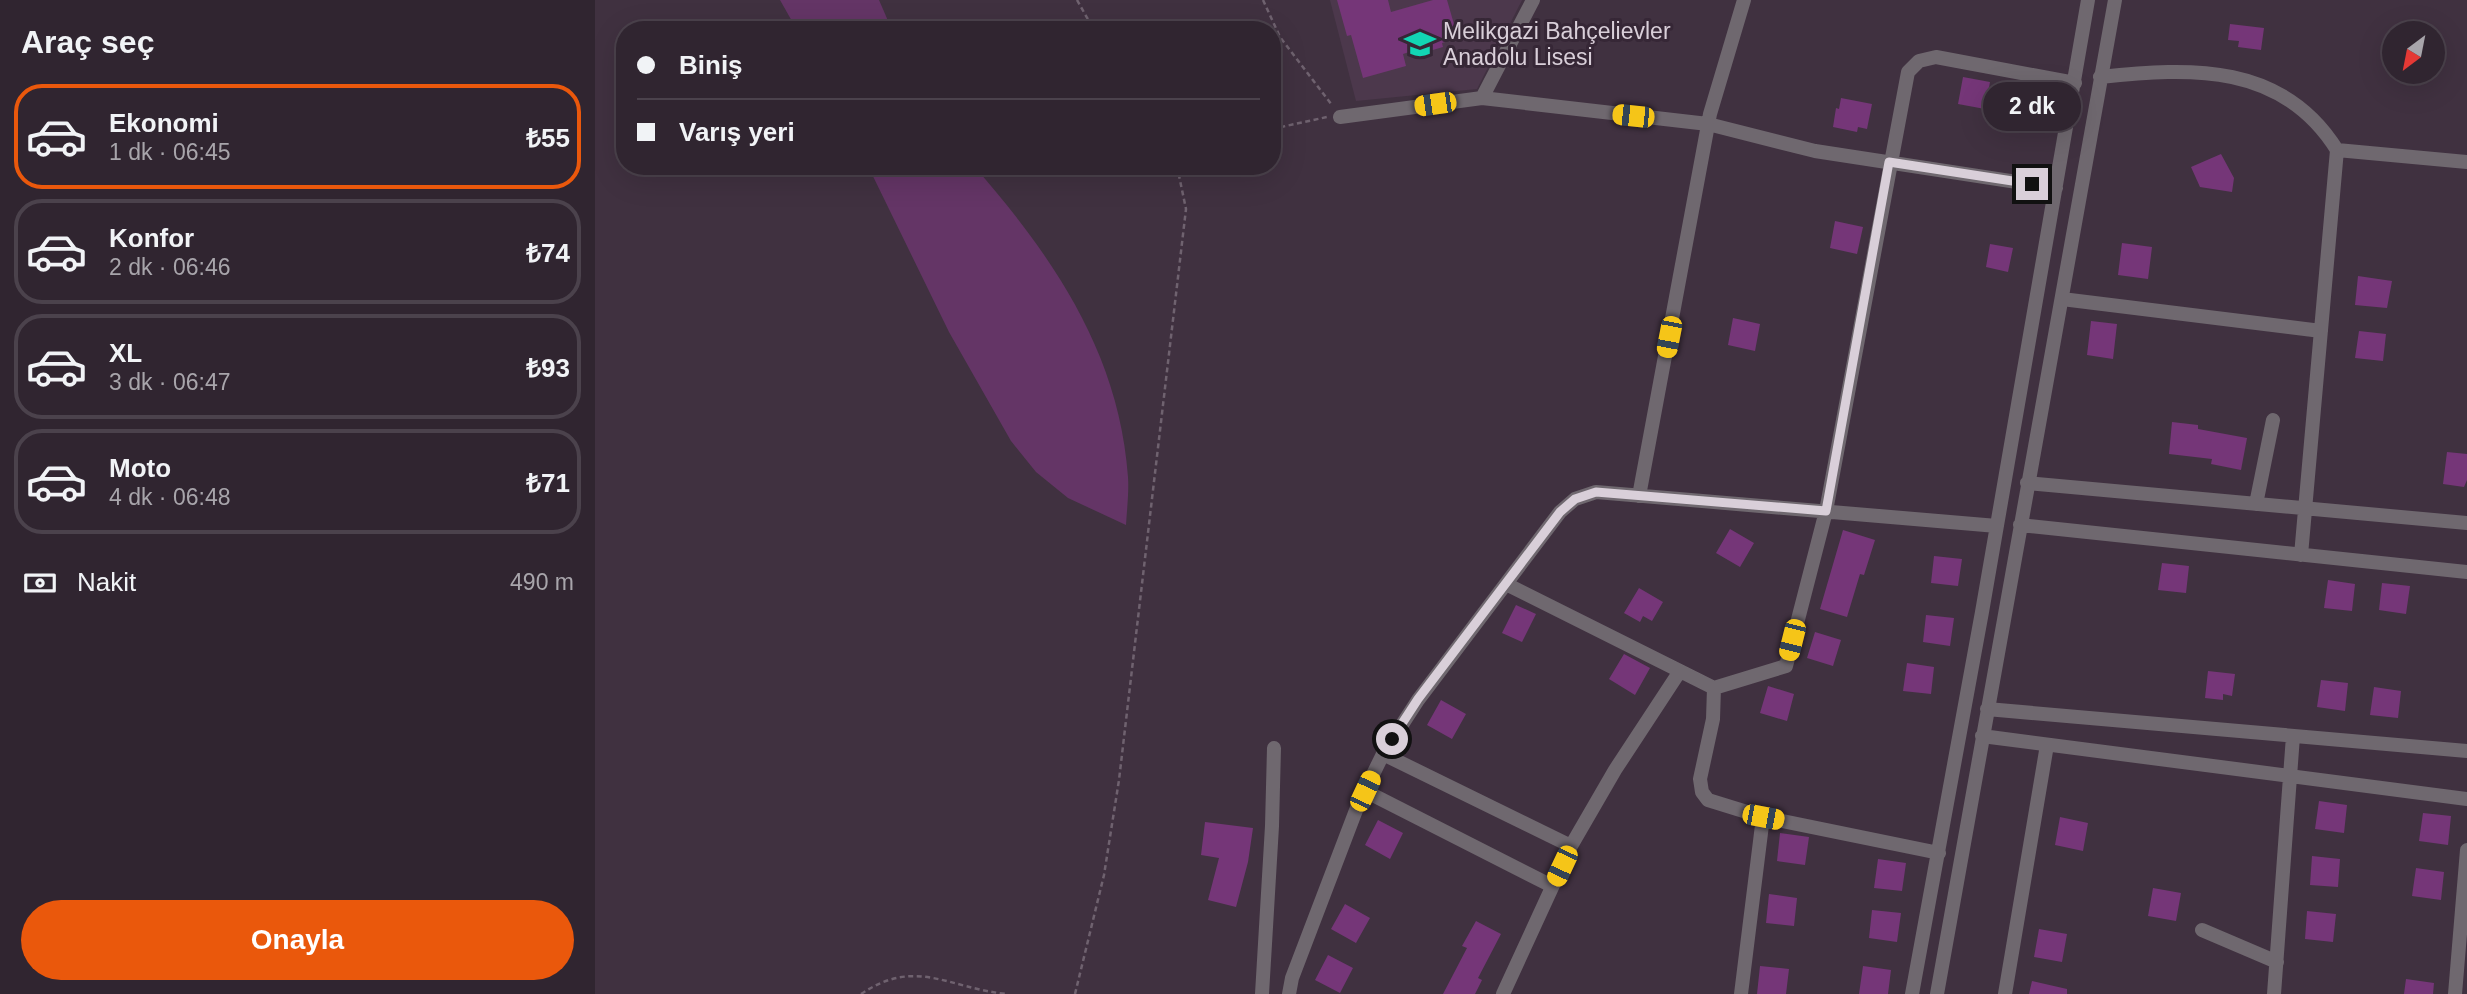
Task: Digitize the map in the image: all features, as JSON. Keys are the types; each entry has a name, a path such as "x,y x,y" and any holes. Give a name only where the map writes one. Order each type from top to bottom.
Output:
{"street":[{"path":"1482,98 1532,0"},
{"path":"1639,496 1708,124 1744,0"},
{"path":"1912,994 1997,526 2088,0"},
{"path":"1937,994 2115,0"},
{"path":"1506,584 1714,688 1786,666 1826,511 1904,80 1919,61 1936,57 2075,83"},
{"path":"2100,77 2172,71 2251,80 2282,94 2308,112 2337,150 2301,555"},
{"path":"1340,117 1482,98 1708,124 1815,151 2056,188"},
{"path":"2337,150 2467,162"},
{"path":"2062,299 2321,331"},
{"path":"2256,504 2273,420"},
{"path":"2027,483 2467,523"},
{"path":"1289,994 1292,978 1365,791 1383,754 1418,699 1560,512 1575,499 1596,492 1997,526"},
{"path":"2019,525 2467,572"},
{"path":"1507,993 1571,846 1615,770 1680,671"},
{"path":"1714,688 1713,719 1700,779 1702,792 1713,802 1763,817 1939,853"},
{"path":"1987,709 2467,751"},
{"path":"1982,736 2467,799"},
{"path":"2274,994 2293,736"},
{"path":"2005,994 2047,745"},
{"path":"1262,994 1272,826 1273,748"},
{"path":"1383,754 1571,846"},
{"path":"1365,791 1552,886"},
{"path":"1741,994 1763,817"},
{"path":"2455,994 2467,850"},
{"path":"2202,930 2277,962"}],"path":[{"path":"1077,0 1089,21"},
{"path":"1263,0 1273,21"},
{"path":"1281,38 1339,114 1281,127"},
{"path":"1075,994 1104,875 1128,710 1186,209 1179,175"},
{"path":"861,994 888,979 915,975 966,988 1007,994"}],"shaded area":[{"path":"780,0 879,0 888,21 792,21"},
{"name":"Melikgazi Bahçelievler Anadolu Lisesi","path":"1330,0 1522,0 1477,89 1356,101"},
{"path":"872,175 982,175 1030,235 1077,309 1111,388 1122,431 1128,477 1126,525 1068,498 1036,472 1011,441 949,332"}],"building":[{"path":"1337,0 1388,0 1391,12 1433,0 1447,0 1458,38 1442,43 1443,47 1426,52 1425,47 1403,54 1406,66 1363,78 1351,35 1347,36"},
{"path":"2230,24 2264,28 2261,50 2238,47 2239,41 2228,40"},
{"path":"1963,77 1990,82 1985,109 1958,104"},
{"path":"1841,98 1872,104 1867,129 1858,127 1857,132 1833,127 1836,108 1839,109"},
{"path":"2221,154 2234,178 2232,192 2200,187 2191,167"},
{"path":"1835,221 1863,227 1857,254 1830,248"},
{"path":"2122,243 2152,247 2148,279 2118,275"},
{"path":"1990,244 2013,248 2008,272 1986,267"},
{"path":"2358,276 2392,281 2387,308 2355,305"},
{"path":"1733,318 1760,324 1755,351 1728,345"},
{"path":"2091,321 2117,324 2113,359 2087,355"},
{"path":"2359,331 2386,334 2383,361 2355,358"},
{"path":"2172,422 2198,425 2198,429 2247,438 2241,470 2211,464 2212,459 2169,454"},
{"path":"2447,452 2467,454 2467,480 2464,487 2443,484"},
{"path":"1730,529 1754,543 1740,567 1716,553"},
{"path":"1843,530 1875,540 1864,575 1860,574 1847,617 1820,609"},
{"path":"1934,556 1962,559 1958,586 1931,583"},
{"path":"2162,563 2189,566 2186,593 2158,590"},
{"path":"2328,580 2355,584 2352,611 2324,608"},
{"path":"2382,583 2410,586 2406,614 2379,610"},
{"path":"1639,588 1663,602 1652,621 1643,616 1640,622 1624,613"},
{"path":"1516,605 1536,614 1522,642 1502,633"},
{"path":"1926,615 1954,618 1950,646 1923,642"},
{"path":"1815,632 1841,640 1833,666 1807,658"},
{"path":"1624,654 1650,668 1635,695 1609,679"},
{"path":"1907,663 1934,667 1931,694 1903,691"},
{"path":"2208,671 2235,674 2232,696 2223,694 2223,700 2205,698"},
{"path":"2321,680 2348,683 2345,711 2317,707"},
{"path":"1768,686 1794,694 1787,721 1760,713"},
{"path":"2374,687 2401,691 2398,718 2370,715"},
{"path":"1441,700 1466,714 1452,739 1427,725"},
{"path":"2319,801 2347,805 2344,833 2315,829"},
{"path":"2423,813 2451,816 2448,845 2419,841"},
{"path":"2060,817 2088,823 2083,851 2055,845"},
{"path":"1378,820 1403,833 1390,859 1365,845"},
{"path":"1205,822 1253,828 1248,862 1236,907 1208,900 1219,858 1201,855"},
{"path":"1780,833 1809,837 1805,865 1777,861"},
{"path":"2312,856 2340,859 2338,887 2310,885"},
{"path":"1878,859 1906,863 1902,891 1874,888"},
{"path":"2416,868 2444,872 2441,900 2412,896"},
{"path":"2153,888 2181,893 2176,921 2148,916"},
{"path":"1769,894 1797,898 1794,926 1766,923"},
{"path":"1345,904 1370,918 1356,943 1331,929"},
{"path":"1872,910 1901,913 1897,942 1869,938"},
{"path":"2307,911 2336,914 2333,942 2305,939"},
{"path":"1476,921 1501,934 1478,978 1482,980 1475,994 1443,994 1467,948 1462,946"},
{"path":"2039,929 2067,934 2062,962 2034,957"},
{"path":"1328,955 1353,968 1340,993 1315,980"},
{"path":"1760,966 1789,969 1786,994 1757,994"},
{"path":"1863,966 1891,970 1888,994 1859,994"},
{"path":"2406,979 2434,983 2433,994 2404,994"},
{"path":"2032,981 2067,989 2067,994 2029,994"}],"place":[{"name":"Melikgazi Bahçelievler Anadolu Lisesi","path":"1420,44"}],"route":[{"path":"1392,739 1418,699 1560,512 1575,499 1596,492 1826,511 1889,162 2032,184"}]}
